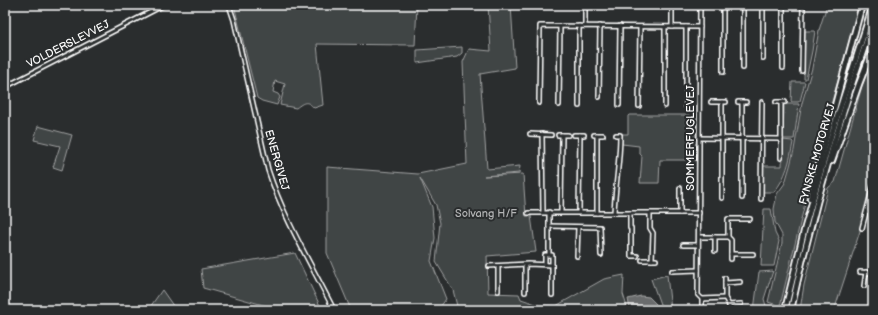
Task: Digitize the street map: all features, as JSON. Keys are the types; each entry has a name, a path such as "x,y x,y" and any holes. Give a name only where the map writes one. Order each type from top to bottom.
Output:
{"highway":[{"path":"805,227 813,187 838,99 862,5"},
{"name":"FYNSKE MOTORVEJ","path":"786,310 805,227 836,118 873,5"},
{"name":"FYNSKE MOTORVEJ","path":"791,310 816,208 837,135 873,22"},
{"path":"816,208 873,48"}],"street":[{"name":"ENERGIVEJ","path":"229,5 234,20 268,170 283,209 334,310"},
{"path":"585,5 585,26"},
{"path":"672,5 672,27"},
{"name":"SOMMERFUGLEVEJ","path":"700,5 698,295 702,298"},
{"path":"723,5 723,72"},
{"path":"743,5 743,68"},
{"path":"763,5 763,58"},
{"path":"783,5 783,68"},
{"path":"802,5 802,71"},
{"name":"VOLDERSLEVVEJ","path":"5,87 162,6"},
{"path":"539,103 540,26 700,27"},
{"path":"559,105 560,26"},
{"path":"579,26 579,106"},
{"path":"599,97 600,26"},
{"path":"619,105 620,26"},
{"path":"639,106 640,27"},
{"path":"665,27 665,106"},
{"path":"686,27 686,106"},
{"path":"686,102 691,102"},
{"path":"711,102 724,102 722,138 722,198"},
{"path":"738,102 744,102 742,139 742,198"},
{"path":"761,199 762,102"},
{"path":"776,102 783,102 781,158"},
{"path":"530,134 551,134"},
{"path":"542,134 543,212"},
{"path":"561,212 560,135 568,135"},
{"path":"574,135 582,135 579,212"},
{"path":"597,212 596,135 603,135"},
{"path":"614,213 620,150 620,135 616,135"},
{"path":"699,138 781,139"},
{"path":"862,228 873,186"},
{"path":"680,188 680,213"},
{"path":"680,197 685,197"},
{"path":"549,212 549,255 552,255 552,295"},
{"path":"866,212 873,214"},
{"path":"528,213 699,213"},
{"path":"630,213 631,256 637,256"},
{"path":"642,260 654,260 653,234 650,228 650,213"},
{"path":"731,259 731,240 728,237 728,219 750,219"},
{"path":"549,226 600,227 601,255"},
{"path":"577,256 578,227"},
{"path":"698,237 728,237"},
{"path":"715,237 715,251"},
{"path":"683,245 698,245"},
{"path":"731,254 753,254"},
{"path":"545,264 545,255 549,255"},
{"path":"525,265 525,292"},
{"path":"489,266 552,265"},
{"path":"498,266 498,291"},
{"path":"672,271 698,270"},
{"path":"860,272 873,272"},
{"path":"864,286 866,272"},
{"path":"725,278 725,298 729,304 729,310"},
{"path":"725,282 740,282"},
{"path":"684,309 702,310 702,298 725,298"},
{"path":"729,304 741,304"}],"green space":[{"path":"234,5 417,5 415,45 317,44 323,105 314,108 305,103 296,108 280,105 285,84 275,81 273,92 278,94 280,97 277,105 257,98"},
{"name":"Solvang H/F","path":"488,5 511,5 515,68 480,74 487,169 520,166 519,173 484,176 523,174 526,216 531,216 536,252 487,256 488,293 519,294 521,299 539,305 556,306 604,279 624,275 623,294 628,310 458,310 453,290 436,262 440,223 436,205 420,178 432,207 435,238 431,261 446,299 438,310 351,310 327,253 327,167 418,174 467,164 463,62 469,49 491,51"},
{"path":"827,5 859,5 812,175 780,306 768,302 782,243 782,235 775,222 774,209 777,194 785,183 790,166 802,103 812,68 819,30"},
{"path":"805,31 815,31 806,79 804,79"},
{"path":"462,47 462,53 457,57 417,63 417,50"},
{"path":"873,58 873,180 861,228 835,308 844,310 800,310 804,285 828,188 835,182 862,86"},
{"path":"792,82 805,82 800,101 798,102 791,102"},
{"path":"784,104 799,104 794,139 783,139"},
{"path":"629,115 689,115 696,120 696,160 660,160 659,183 640,183 642,156 639,153 639,146 622,144 622,134 628,134"},
{"path":"38,126 72,135 62,170 53,167 60,146 34,140"},
{"path":"783,140 793,142 787,168 782,181 774,192 764,192 763,166 782,166"},
{"path":"764,209 771,209 775,233 779,241 774,266 761,266"},
{"path":"295,253 322,310 281,310 203,288 201,269"},
{"path":"773,271 764,299 767,309 773,310 754,310 759,272"},
{"path":"667,275 671,310 658,310 661,307 651,279"},
{"path":"162,290 176,310 148,310"}],"shaded area":[{"path":"641,296 649,297 656,304 657,309 630,310 628,299"}]}
